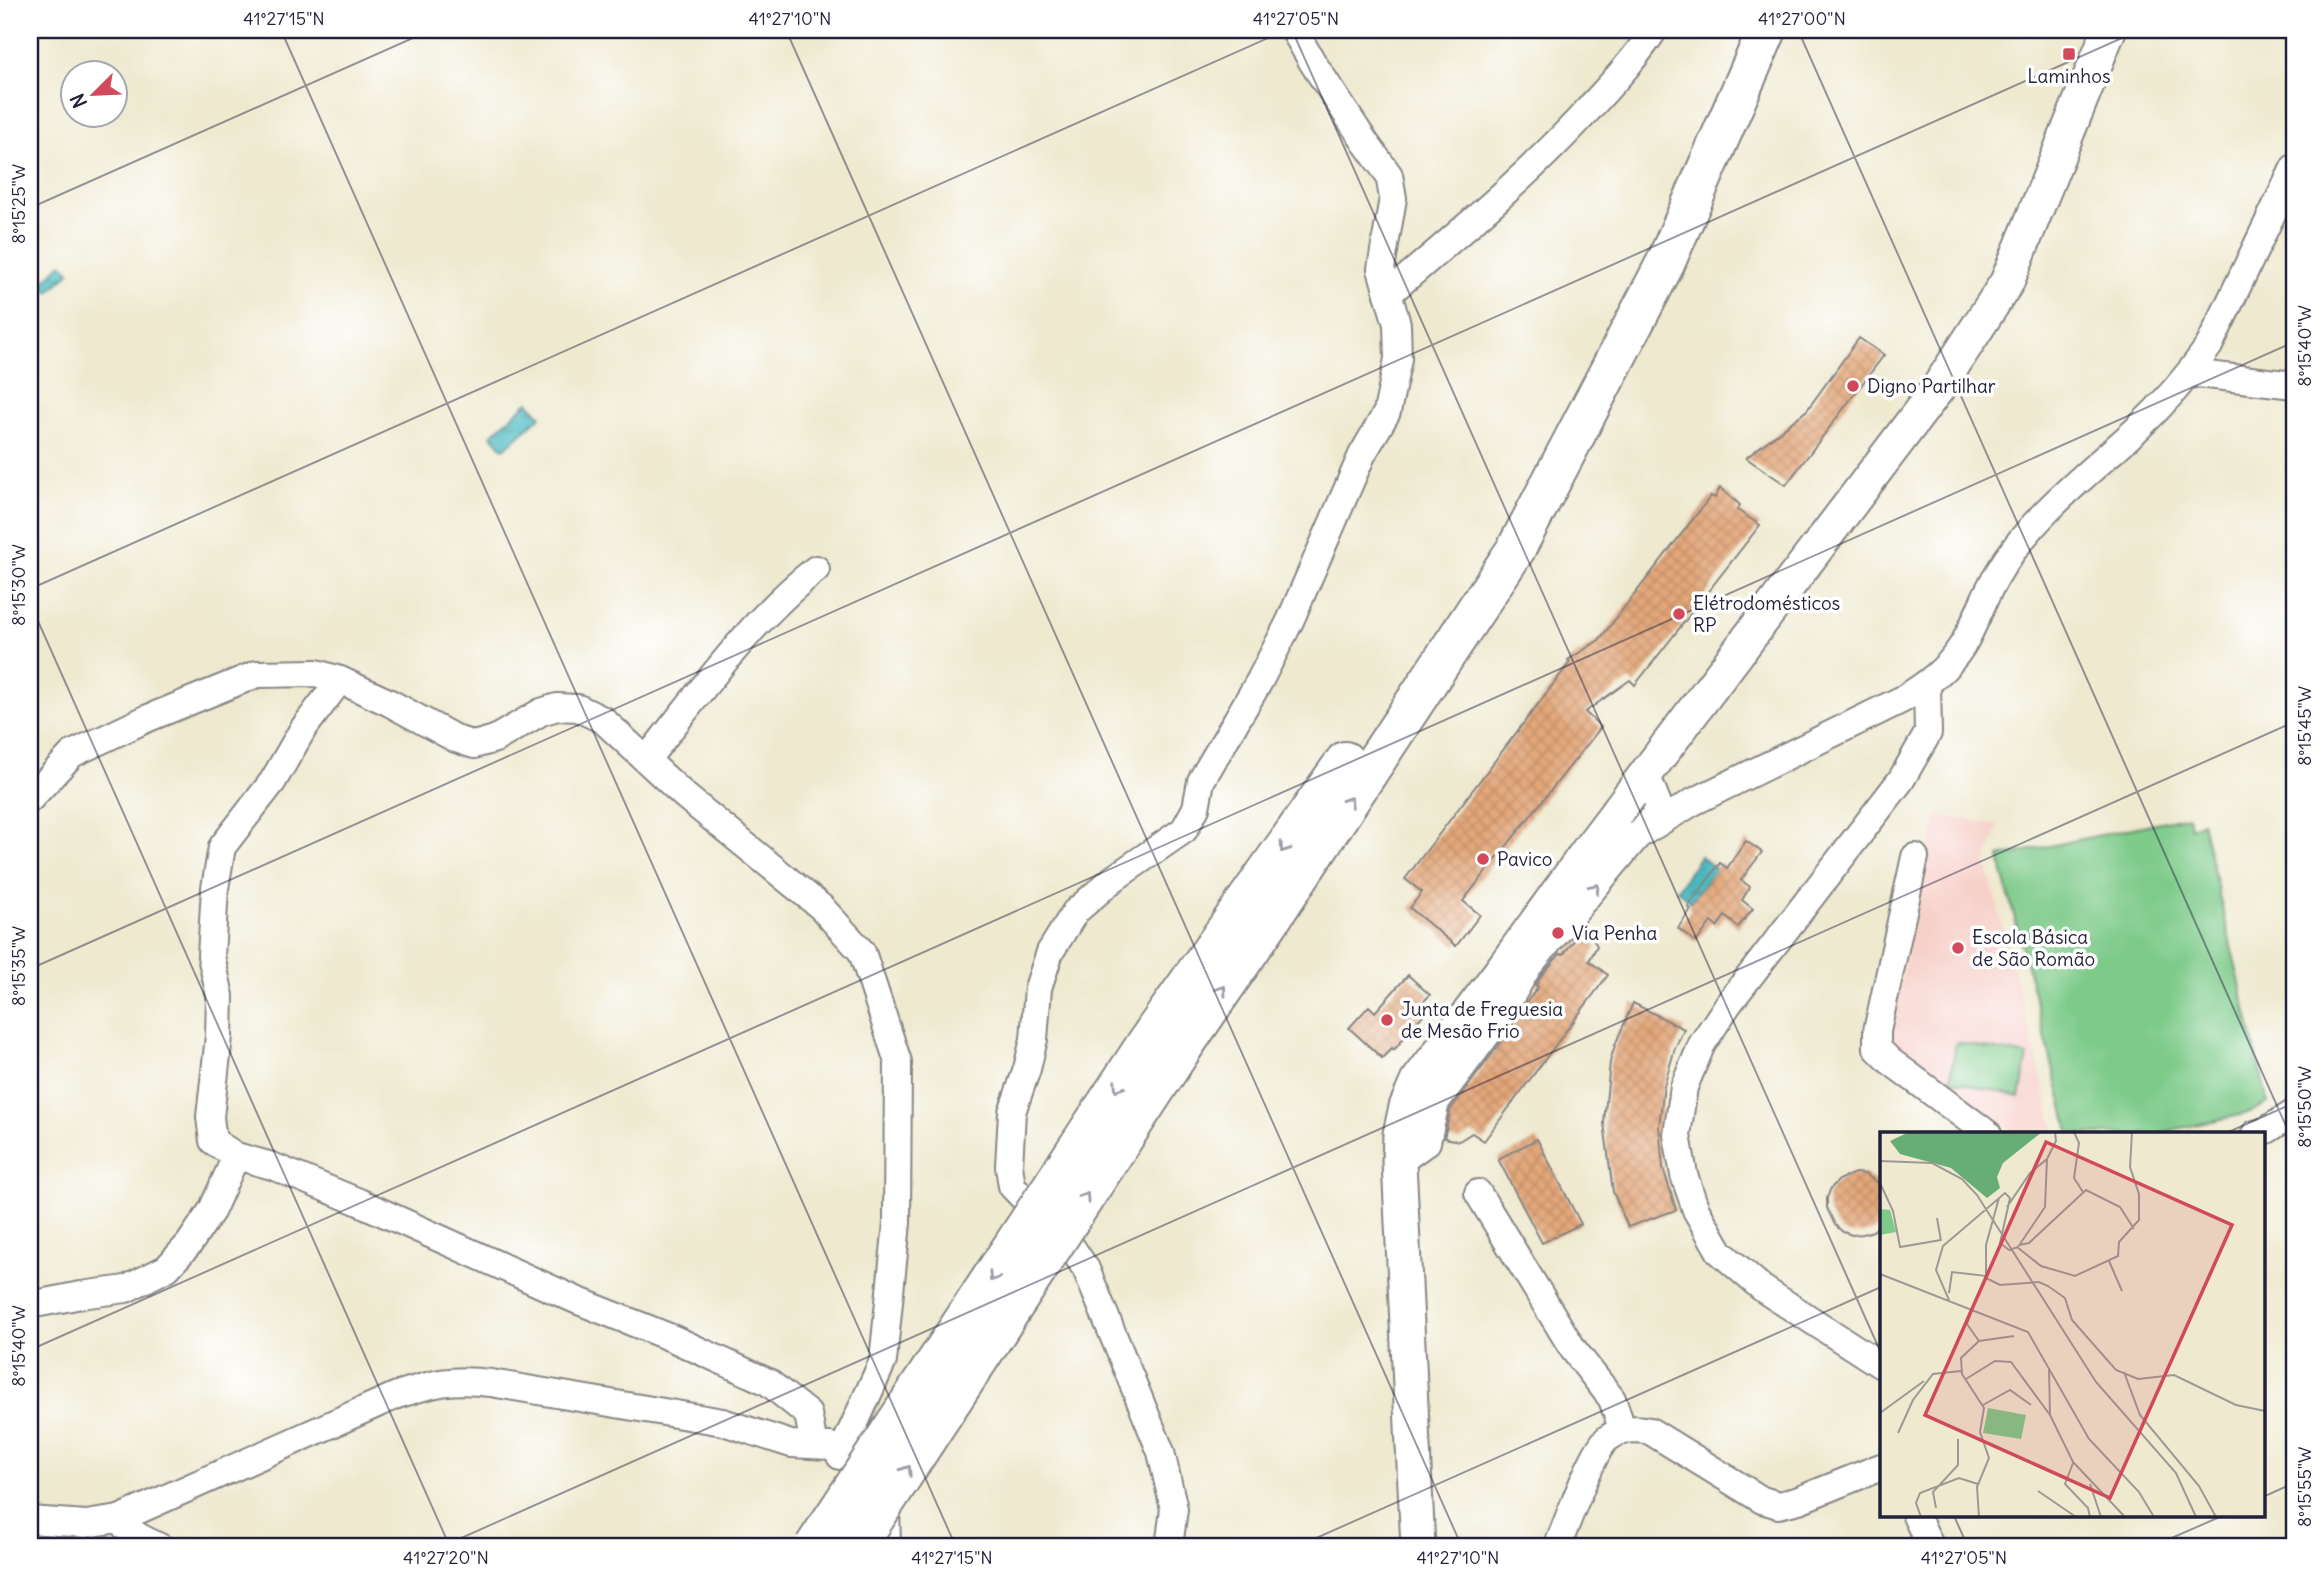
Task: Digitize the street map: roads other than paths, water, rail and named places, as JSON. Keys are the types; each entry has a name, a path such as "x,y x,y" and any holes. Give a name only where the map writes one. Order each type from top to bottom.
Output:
{"highway":[{"path":"856,1547 1170,1038 1543,466 1643,283 1749,30"},
{"path":"814,1547 1170,1038 1268,924 1516,549 1665,264 1767,30"}],"main road":[{"path":"1418,1547 1399,1162 1400,1134 1406,1107 1417,1082 1592,845 1938,388 1976,332 2012,270 2109,30"}],"street":[{"path":"1169,1547 1174,1509 1161,1452 1086,1269 1072,1248 1013,1186 1009,1166 1012,1112 1027,1069 1034,1039 1038,988 1050,952 1075,912 1113,879 1184,830 1196,808 1201,781 1260,680 1290,621 1362,455 1387,412 1398,359 1397,324 1381,269 1393,198 1389,175 1294,30"},
{"path":"1388,294 1513,186 1573,127 1640,51 1654,30"},
{"path":"1592,845 1640,834 1693,802 1903,699 1927,685 1944,669 1962,646 1996,575 2026,532 2138,427 2190,373 2209,346 2291,181"},
{"path":"2190,373 2294,385"},
{"path":"647,759 729,657 791,589 816,569"},
{"path":"30,799 72,754 146,719 257,674 316,673 340,680 390,703 456,739 474,744 495,739 541,712 557,706 578,708 603,720 685,796 821,907 862,952 898,1062 897,1223 883,1361 840,1456"},
{"path":"340,680 303,729 274,781 222,847 215,888 211,956 220,996 219,1036 210,1117 213,1141 236,1156 271,1166 359,1202 576,1300 674,1339 768,1382 808,1414 814,1445"},
{"path":"1880,1364 1763,1289 1720,1252 1696,1210 1684,1175 1677,1135 1684,1087 1702,1044 1729,1003 1901,780 1928,733 1927,685"},
{"path":"1636,787 1660,809"},
{"path":"1399,1162 1427,1142 1436,1102 1495,1024 1528,967 1550,940 1660,809 1693,802"},
{"path":"1915,857 1877,1031 1877,1048 1890,1061 1985,1132"},
{"path":"2261,1132 2294,1113"},
{"path":"30,1305 126,1289 167,1268 189,1244 212,1210 236,1156"},
{"path":"1478,1193 1573,1349 1612,1399 1623,1431"},
{"path":"30,1520 86,1524 118,1519 397,1395 432,1384 461,1379 723,1422 791,1444 830,1446 886,1504 887,1547"},
{"path":"1557,1547 1595,1456 1606,1439 1635,1428 1650,1431 1762,1500 1779,1505 1800,1500 1880,1467"},
{"path":"1917,1518 1931,1547"},
{"path":"118,1519 123,1526 160,1547"}],"water":[{"path":"62,263 70,272 49,292 41,284"},
{"path":"528,402 541,416 504,449 491,435"},
{"path":"1700,856 1716,869 1691,902 1677,890"}],"place":[{"name":"Laminhos","path":"2069,54"},
{"name":"Digno Partilhar","path":"1853,386"},
{"name":"Elétrodomésticos RP","path":"1679,614"},
{"name":"Pavico","path":"1483,859"},
{"name":"Via Penha","path":"1558,933"},
{"name":"Escola Básica de São Romão","path":"1958,948"},
{"name":"Junta de Freguesia de Mesão Frio","path":"1387,1020"}]}
